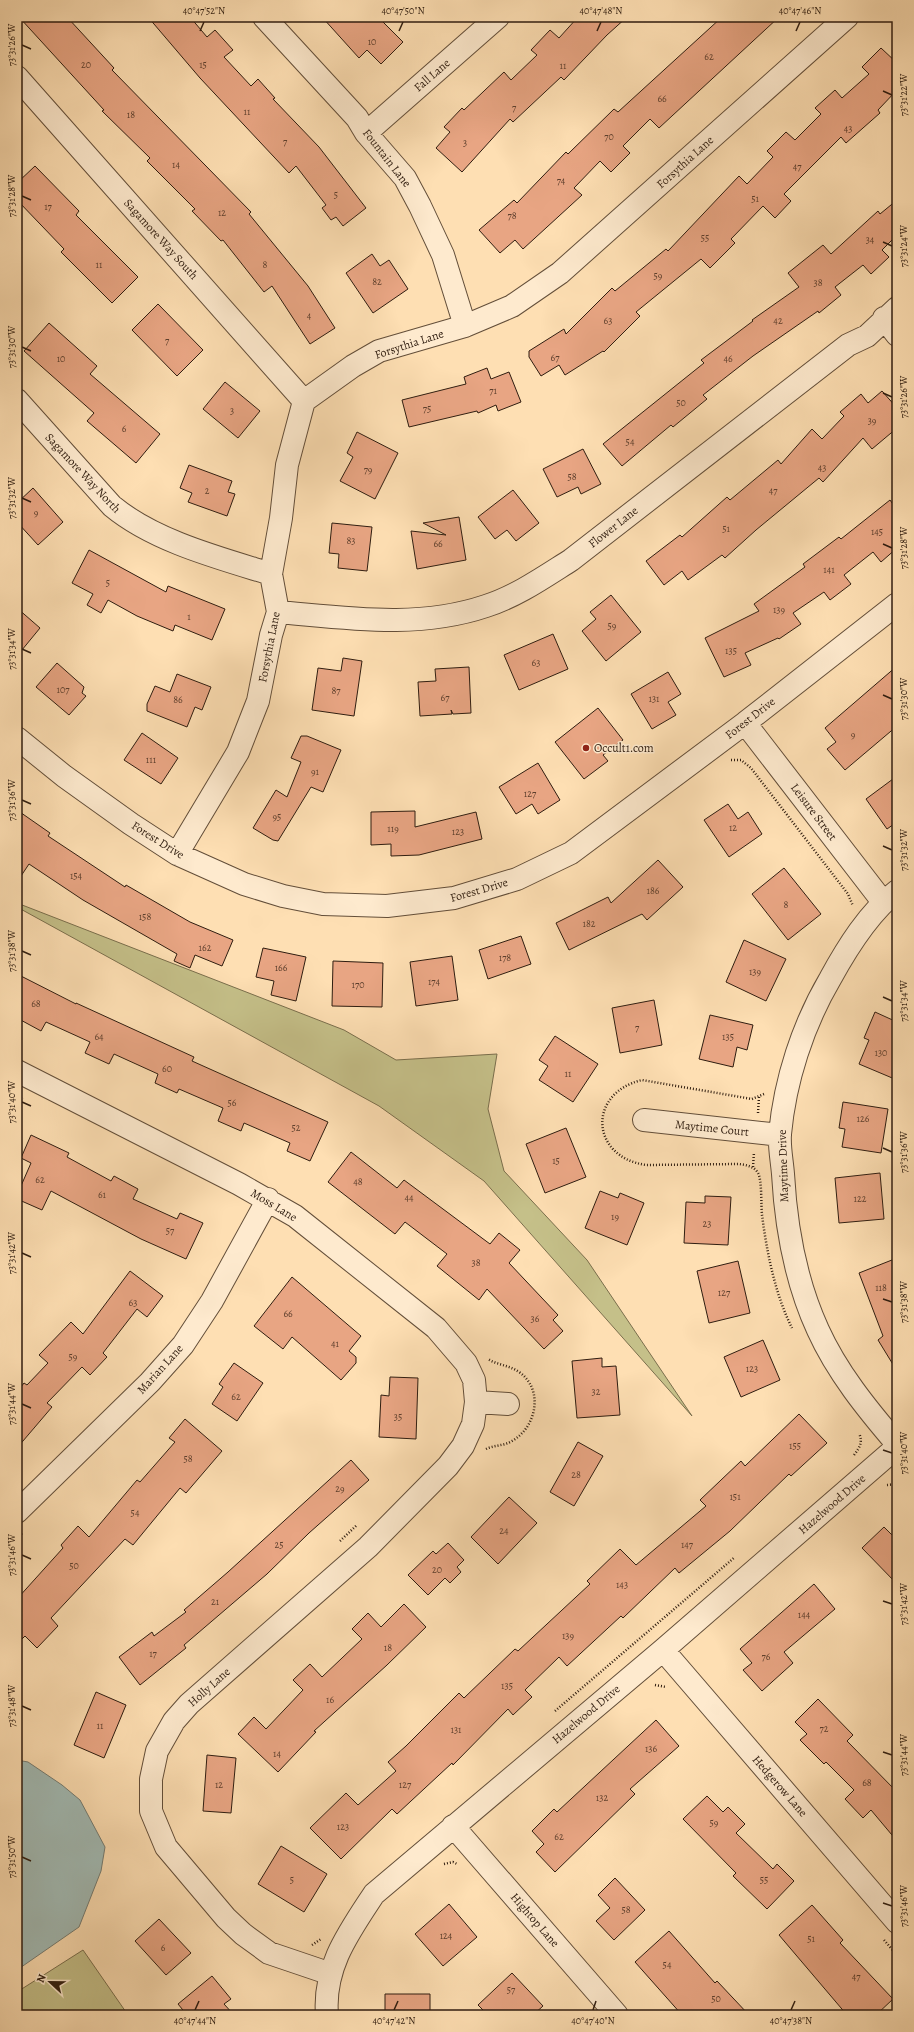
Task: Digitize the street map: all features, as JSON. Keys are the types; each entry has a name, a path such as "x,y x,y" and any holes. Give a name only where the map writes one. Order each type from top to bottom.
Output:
{"street":[{"name":"Fountain Lane","path":"264,17 357,118 366,132 405,178 420,206 442,255 465,326"},
{"name":"Fall Lane","path":"366,132 498,17"},
{"name":"Forsythia Lane","path":"178,854 238,752 258,701 271,635 278,612 271,574 281,518 287,465 304,401 353,366 379,351 465,326 512,306 560,273 847,17"},
{"name":"Sagamore Way South","path":"17,77 304,401"},
{"path":"890,313 897,335"},
{"name":"Flower Lane","path":"278,612 382,621 438,618 486,606 528,587 571,560 848,345 867,336 890,313"},
{"name":"Sagamore Way North","path":"17,400 112,506 127,518 154,533 271,574"},
{"name":"Forest Drive","path":"17,738 64,776 131,824 178,854 244,884 283,896 323,904 387,906 454,898 517,879 571,853 745,723 897,604"},
{"name":"Leisure Street","path":"745,723 890,896"},
{"name":"Maytime Drive","path":"890,896 842,958 808,1021 786,1098 780,1135 786,1218 793,1257 805,1297 818,1330 834,1362 870,1412 897,1444"},
{"name":"Moss Lane","path":"17,1071 268,1199 295,1216 436,1328 466,1363 474,1380 476,1402"},
{"name":"Maytime Court","path":"644,1120 780,1135"},
{"name":"Marian Lane","path":"20,1522 183,1345 212,1301 268,1199"},
{"path":"476,1402 508,1404"},
{"name":"Holly Lane","path":"331,1974 269,1953 243,1934 226,1918 166,1847 151,1811 151,1779 157,1751 174,1721 190,1704 368,1547 448,1466 463,1446 473,1424 476,1402"},
{"name":"Hazelwood Drive","path":"327,2015 331,1974 342,1943 374,1894 663,1650 897,1447"},
{"name":"Hedgerow Lane","path":"663,1650 897,1922"},
{"name":"Hightop Lane","path":"453,1826 617,2015"}],"path":[{"path":"727,761 734,759 741,760 750,768 848,894 852,901 852,913"},
{"path":"657,1081 752,1099 764,1094 768,1088"},
{"path":"17,1099 28,1098"},
{"path":"338,1543 362,1521"},
{"path":"17,1538 20,1522"},
{"path":"649,1688 661,1685 670,1690"},
{"path":"442,1865 453,1862 459,1865"},
{"path":"882,1938 897,1955"}],"shaded area":[{"path":"17,903 344,1030 396,1060 497,1054 488,1109 504,1171 587,1260 692,1416 484,1181 379,1106 17,907"},
{"path":"83,1950 128,2015 17,2015 17,1992"}],"water":[{"path":"17,1760 28,1762 62,1785 80,1800 105,1847 101,1871 79,1927 17,1970"}],"building":[{"path":"19,17 67,17 114,68 112,70 251,212 249,214 308,286 335,328 310,344 272,286 264,292 223,240 221,241 192,211 195,209 147,161 150,158 102,111 104,110"},
{"path":"148,17 190,17 207,37 215,30 233,50 224,57 251,86 258,79 275,98 273,99 319,147 366,208 343,226 336,217 331,220 322,208 326,205 296,166 289,173 200,78"},
{"path":"322,17 378,17 403,42 381,64 367,50 359,58"},
{"path":"578,17 627,17 607,35 564,80 561,77 513,122 510,119 462,172 436,148 450,132 444,127 462,108 464,110 504,72 511,80 537,55 531,50 550,30 559,38"},
{"path":"722,17 779,17 659,128 650,119 623,146 630,153 611,172 600,161 574,188 582,195 523,249 515,240 500,253 479,230 514,200 517,203 566,152 568,154 614,109 618,112"},
{"path":"881,48 897,63 897,90 878,110 880,113 846,143 841,137 784,194 791,201 775,218 763,206 731,239 735,243 710,268 701,259 636,312 640,316 604,352 603,351 565,375 559,365 541,376 529,357 529,351 564,329 566,334 612,288 615,291 666,249 668,251 739,176 747,184 773,157 767,151 786,132 795,140 821,114 815,108 835,90 842,98 869,74 862,67"},
{"path":"35,166 79,211 76,215 138,277 112,303 61,252 64,249 17,200 17,183"},
{"path":"897,200 897,235 882,250 889,257 871,274 863,265 835,287 841,295 819,313 818,311 753,356 703,395 707,399 673,427 671,425 622,466 603,444 704,363 701,360 753,321 752,320 799,287 788,273 823,245 831,254 878,211 880,214"},
{"path":"372,254 380,266 389,260 408,289 373,313 346,273"},
{"path":"158,304 203,350 177,376 132,330"},
{"path":"49,323 97,366 90,374 160,434 136,463 87,421 94,413 24,351"},
{"path":"487,368 491,379 509,372 521,402 498,411 496,405 478,413 477,411 409,427 402,400 466,384 464,377"},
{"path":"225,382 260,411 238,438 203,409"},
{"path":"882,391 897,408 897,428 872,449 863,438 823,482 819,478 756,530 725,558 722,555 688,580 682,571 664,585 646,561 680,535 682,537 727,497 730,500 778,460 781,464 812,429 822,439 844,416 840,412 861,394 868,403"},
{"path":"357,432 398,453 375,499 340,481 353,457 347,453"},
{"path":"583,449 601,484 581,494 578,487 557,497 543,469"},
{"path":"189,465 232,481 228,492 235,494 227,516 188,502 192,493 180,488"},
{"path":"33,488 63,522 38,545 17,522 17,503"},
{"path":"513,490 539,523 516,541 507,530 495,539 478,517"},
{"path":"890,500 897,510 897,548 881,562 873,552 844,575 851,584 830,600 824,592 793,613 801,624 779,639 778,638 745,653 751,665 724,677 705,638 759,611 754,604 805,567 803,564 839,537 841,539"},
{"path":"459,517 466,560 417,569 411,531 446,535 423,523"},
{"path":"332,523 372,527 367,571 338,568 339,554 329,553"},
{"path":"89,550 166,592 168,586 225,609 212,640 175,625 173,631 137,616 108,600 101,613 87,605 93,594 72,583"},
{"path":"611,595 641,632 606,661 582,631 596,619 590,612"},
{"path":"17,608 40,628 17,656"},
{"path":"553,634 568,669 519,690 504,655"},
{"path":"343,658 362,661 354,716 312,710 318,668 341,671"},
{"path":"57,663 84,687 82,693 86,696 69,715 36,687"},
{"path":"897,666 897,726 845,770 827,749 836,742 825,728"},
{"path":"469,667 471,713 453,714 451,710 452,714 420,716 418,682 436,681 435,669"},
{"path":"668,672 681,694 668,702 676,715 652,729 631,694"},
{"path":"177,674 211,687 202,710 195,707 187,727 147,711 147,704 155,686 170,692"},
{"name":"Occult1.com","path":"598,708 623,740 603,755 608,761 584,779 555,742"},
{"path":"142,733 178,758 161,784 124,760"},
{"path":"301,736 307,736 341,750 323,792 311,787 278,841 273,840 253,828 276,790 287,797 301,762 291,758"},
{"path":"538,763 560,800 538,814 532,804 516,814 499,787"},
{"path":"897,776 897,822 887,829 866,799"},
{"path":"728,804 738,819 748,812 762,834 729,857 704,820"},
{"path":"17,810 50,833 48,836 125,887 126,885 190,922 233,940 222,966 195,955 190,968 174,961 177,954 83,900 29,864 17,882"},
{"path":"415,811 415,827 476,812 482,839 419,855 391,856 391,844 371,845 371,812"},
{"path":"658,860 683,887 647,920 642,914 569,950 556,923 608,897 611,903"},
{"path":"784,868 821,914 788,940 752,894"},
{"path":"521,936 531,964 488,979 479,950"},
{"path":"744,940 786,959 766,1001 726,982"},
{"path":"263,948 306,957 296,1001 271,995 274,981 256,977"},
{"path":"452,956 458,1000 416,1006 410,962"},
{"path":"333,961 383,963 382,1007 332,1006"},
{"path":"17,974 76,1004 194,1057 192,1061 328,1122 310,1161 287,1151 290,1143 244,1123 241,1131 218,1121 223,1108 179,1089 177,1093 155,1083 158,1074 114,1054 109,1064 85,1053 90,1042 46,1022 41,1031 17,1018"},
{"path":"654,1000 662,1045 620,1053 612,1008"},
{"path":"875,1012 897,1022 897,1080 859,1064 869,1040 864,1038"},
{"path":"710,1015 753,1025 747,1050 737,1047 733,1067 699,1059"},
{"path":"555,1036 598,1064 573,1102 539,1080 548,1066 539,1060"},
{"path":"843,1102 888,1109 881,1153 842,1147 845,1129 839,1128"},
{"path":"566,1128 586,1177 545,1193 526,1144"},
{"path":"31,1135 69,1153 67,1157 111,1181 114,1176 138,1189 133,1199 177,1219 180,1213 203,1223 186,1259 141,1239 51,1191 42,1210 17,1199 17,1195 31,1163 21,1158"},
{"path":"351,1152 397,1188 404,1180 490,1244 499,1233 520,1250 509,1263 558,1315 553,1320 563,1331 544,1349 487,1289 479,1300 437,1266 447,1254 405,1222 395,1234 328,1182"},
{"path":"880,1173 884,1219 839,1223 835,1178"},
{"path":"600,1191 618,1198 620,1193 644,1203 627,1245 585,1228"},
{"path":"705,1196 731,1197 728,1245 684,1243 686,1202 705,1203"},
{"path":"897,1258 897,1371 878,1340 883,1336 859,1273"},
{"path":"738,1261 750,1313 709,1323 697,1271"},
{"path":"130,1271 163,1296 147,1317 137,1309 103,1353 107,1357 90,1375 82,1367 47,1403 52,1407 17,1448 17,1392 24,1383 27,1385 48,1363 39,1355 71,1322 83,1334"},
{"path":"292,1277 361,1336 349,1351 356,1357 356,1363 341,1380 292,1337 283,1349 254,1326"},
{"path":"763,1340 780,1380 741,1397 724,1357"},
{"path":"602,1358 602,1367 616,1366 620,1415 577,1418 572,1361"},
{"path":"234,1363 263,1383 237,1421 212,1404 223,1387 219,1384"},
{"path":"390,1377 418,1378 416,1439 379,1437 381,1395 389,1396"},
{"path":"799,1414 827,1443 791,1476 789,1474 730,1531 679,1573 675,1568 623,1618 621,1616 567,1666 559,1657 525,1690 532,1697 513,1715 508,1709 453,1765 452,1763 397,1814 392,1809 341,1859 310,1828 346,1793 358,1805 396,1771 388,1762 459,1693 464,1698 515,1649 518,1651 590,1584 587,1581 620,1549 636,1565 706,1506 700,1500 741,1461 745,1466"},
{"path":"185,1419 222,1451 186,1493 180,1488 133,1545 125,1539 51,1618 58,1626 37,1648 25,1636 17,1644 17,1599 63,1548 61,1545 78,1526 89,1537 137,1480 140,1482 175,1442 169,1438"},
{"path":"578,1442 603,1456 574,1506 550,1492"},
{"path":"351,1460 369,1480 309,1533 267,1574 184,1645 186,1648 140,1685 119,1657 152,1632 154,1636 186,1612 184,1610"},
{"path":"509,1497 537,1523 498,1564 471,1537"},
{"path":"884,1527 897,1540 897,1584 862,1548"},
{"path":"448,1543 464,1560 457,1567 461,1572 450,1583 445,1578 428,1595 408,1575 433,1551 436,1554"},
{"path":"814,1584 835,1609 784,1652 793,1663 762,1691 743,1670 752,1663 740,1649"},
{"path":"404,1604 426,1627 387,1665 314,1731 316,1732 278,1772 238,1734 254,1717 266,1729 303,1690 293,1680 310,1664 322,1677 362,1639 352,1629 368,1613 381,1627"},
{"path":"96,1692 126,1705 104,1758 74,1745"},
{"path":"818,1699 853,1735 847,1741 897,1792 897,1841 871,1810 863,1818 845,1799 854,1790 826,1762 824,1764 800,1740 807,1734 795,1722"},
{"path":"656,1720 679,1746 630,1789 635,1794 555,1872 536,1852 544,1844 532,1831 554,1809 557,1812"},
{"path":"207,1755 236,1758 231,1813 203,1811"},
{"path":"707,1796 723,1812 728,1807 745,1824 736,1833 773,1869 777,1864 794,1881 767,1909 733,1876 736,1873 683,1819"},
{"path":"281,1846 327,1874 304,1912 258,1884"},
{"path":"615,1878 645,1910 614,1940 596,1921 610,1908 598,1895"},
{"path":"449,1904 477,1937 443,1966 415,1934"},
{"path":"812,1905 843,1940 840,1943 893,1999 876,2015 847,2015 779,1935"},
{"path":"159,1919 191,1953 166,1975 135,1941"},
{"path":"669,1931 715,1983 717,1981 749,2015 682,2015 635,1962"},
{"path":"512,1973 543,2006 533,2015 488,2015 478,2005"},
{"path":"212,1976 231,1999 224,2004 234,2015 187,2015 178,2004"},
{"path":"385,1994 430,1994 430,2015 385,2015"}],"place":[{"name":"Occult1.com","path":"586,748"}]}
